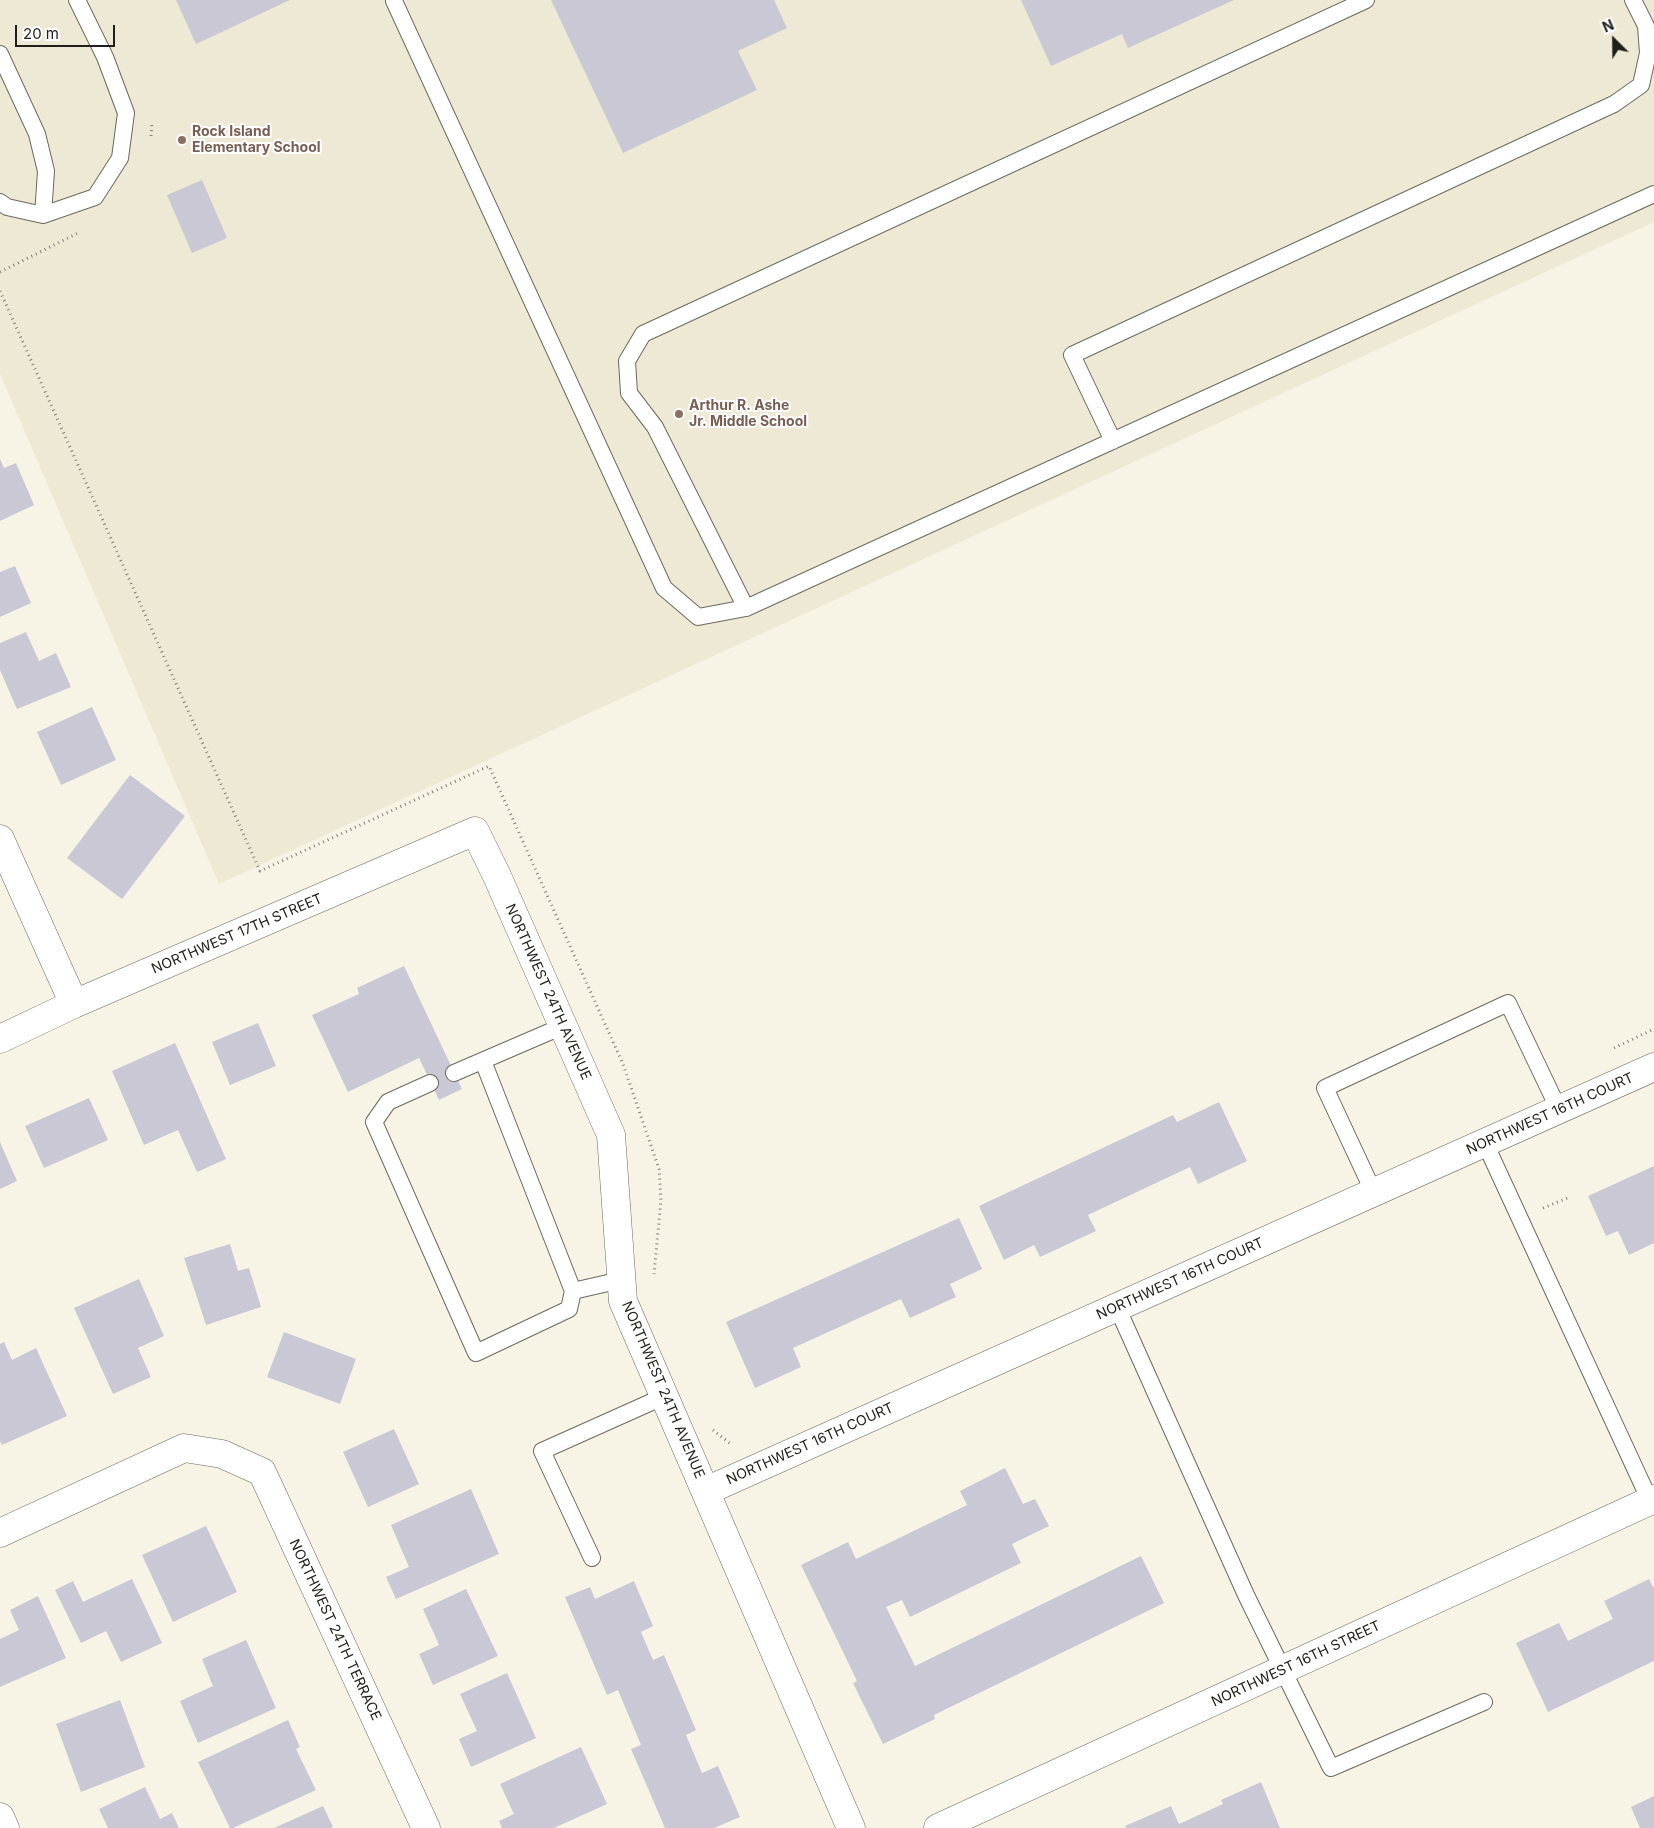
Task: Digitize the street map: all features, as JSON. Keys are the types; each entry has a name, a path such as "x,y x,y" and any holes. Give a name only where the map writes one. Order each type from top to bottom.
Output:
{"street":[{"name":"NORTHWEST 17TH STREET","path":"0,1039 74,1004 475,831"},
{"name":"NORTHWEST 24TH AVENUE","path":"475,831 501,885 611,1134 623,1301 851,1828"},
{"path":"0,839 74,1004"},
{"name":"NORTHWEST 16TH COURT","path":"706,1491 1654,1067"},
{"name":"NORTHWEST 24TH TERRACE","path":"0,1533 184,1448 222,1454 262,1472 426,1828"},
{"name":"NORTHWEST 16TH STREET","path":"938,1828 1652,1500"},
{"path":"0,1817 5,1828"}],"lane":[{"path":"0,202 7,207 43,215 95,197 120,158 126,113 105,57 77,0"},
{"path":"746,608 655,427 629,393 627,361 643,334 1366,0"},
{"path":"1113,441 1072,355 1614,104 1641,85 1648,53 1646,26 1633,0"},
{"path":"394,1 664,588 698,617 746,608 1654,194"},
{"path":"0,54 37,134 46,170 43,215"},
{"path":"1374,1192 1325,1088 1508,1003 1559,1110"},
{"path":"454,1072 563,1026"},
{"path":"430,1083 388,1102 374,1122 476,1353 569,1308 573,1291 483,1061"},
{"path":"1485,1143 1652,1500"},
{"path":"573,1291 621,1280"},
{"path":"1117,1307 1246,1594 1331,1768 1484,1702"},
{"path":"592,1558 542,1451 665,1396"}],"path":[{"path":"0,291 260,871 489,766 623,1064 658,1169 661,1200 654,1275"},
{"path":"1612,1049 1654,1029"},
{"path":"1542,1208 1570,1197"},
{"path":"712,1429 739,1450"}],"shaded area":[{"name":"Arthur R. Ashe Jr. Middle School","path":"0,0 1654,0 1654,222 219,884 0,374"}],"building":[{"path":"176,0 290,0 196,44"},
{"path":"551,0 774,0 787,28 738,51 757,90 623,153"},
{"path":"1021,0 1234,0 1128,48 1122,34 1051,66"},
{"path":"202,180 227,238 192,253 167,195"},
{"path":"0,459 4,468 16,463 34,505 0,521"},
{"path":"15,566 31,603 0,617 0,572"},
{"path":"26,632 39,661 56,653 71,687 17,709 0,670 0,643"},
{"path":"92,707 116,760 61,785 37,732"},
{"path":"130,775 185,816 122,899 67,858"},
{"path":"404,966 462,1089 439,1100 419,1058 348,1092 312,1015 359,994 357,988"},
{"path":"258,1023 276,1066 230,1085 212,1042"},
{"path":"175,1043 226,1159 197,1172 178,1130 144,1145 112,1071"},
{"path":"89,1098 108,1140 44,1168 25,1126"},
{"path":"1219,1102 1247,1161 1198,1184 1190,1167 1088,1215 1096,1231 1040,1257 1034,1245 1004,1260 979,1206 1173,1115 1177,1122"},
{"path":"0,1142 17,1181 0,1189"},
{"path":"1654,1166 1654,1243 1629,1255 1618,1231 1606,1236 1588,1196"},
{"path":"959,1218 982,1269 950,1284 956,1297 910,1318 901,1299 793,1348 801,1367 755,1388 726,1322"},
{"path":"230,1244 238,1271 249,1268 261,1307 206,1325 184,1258"},
{"path":"139,1279 164,1336 138,1348 151,1377 113,1394 74,1308"},
{"path":"284,1332 356,1359 340,1404 267,1377"},
{"path":"4,1342 12,1360 36,1348 67,1416 2,1445 0,1441 0,1344"},
{"path":"394,1429 419,1484 368,1507 343,1452"},
{"path":"1005,1468 1023,1504 1035,1499 1049,1526 1012,1544 1021,1563 910,1617 902,1600 886,1607 915,1666 1141,1556 1164,1603 934,1715 935,1719 883,1744 853,1683 857,1681 801,1565 848,1542 856,1559 967,1505 960,1491"},
{"path":"471,1489 499,1554 396,1599 386,1577 409,1567 391,1525"},
{"path":"206,1526 237,1592 173,1622 142,1555"},
{"path":"132,1579 162,1643 121,1662 106,1631 81,1643 55,1590 73,1581 83,1602"},
{"path":"1649,1579 1654,1589 1654,1661 1548,1712 1516,1643 1559,1623 1568,1641 1613,1619 1604,1601"},
{"path":"634,1581 653,1626 641,1632 653,1660 664,1655 696,1730 686,1735 702,1773 718,1766 740,1817 714,1828 665,1828 631,1749 641,1745 618,1690 607,1695 565,1597 590,1587 595,1599"},
{"path":"466,1589 498,1656 433,1685 419,1654 439,1645 423,1609"},
{"path":"38,1596 66,1658 0,1687 0,1639 19,1630 10,1610"},
{"path":"246,1640 276,1708 198,1743 180,1701 213,1686 202,1659"},
{"path":"507,1673 536,1738 471,1767 459,1739 477,1731 460,1694"},
{"path":"120,1700 145,1767 81,1792 56,1724"},
{"path":"288,1720 300,1747 296,1749 316,1790 230,1828 198,1762"},
{"path":"581,1747 607,1804 554,1828 502,1828 499,1821 514,1814 500,1784"},
{"path":"1261,1782 1280,1828 1126,1828 1125,1826 1171,1806 1179,1824 1223,1804 1221,1800"},
{"path":"145,1787 160,1819 172,1813 179,1828 108,1828 99,1809"},
{"path":"1654,1796 1654,1828 1640,1828 1631,1807"},
{"path":"323,1806 333,1827 274,1828"}],"place":[{"name":"Rock Island Elementary School","path":"182,140"},
{"name":"Arthur R. Ashe Jr. Middle School","path":"679,414"}]}
